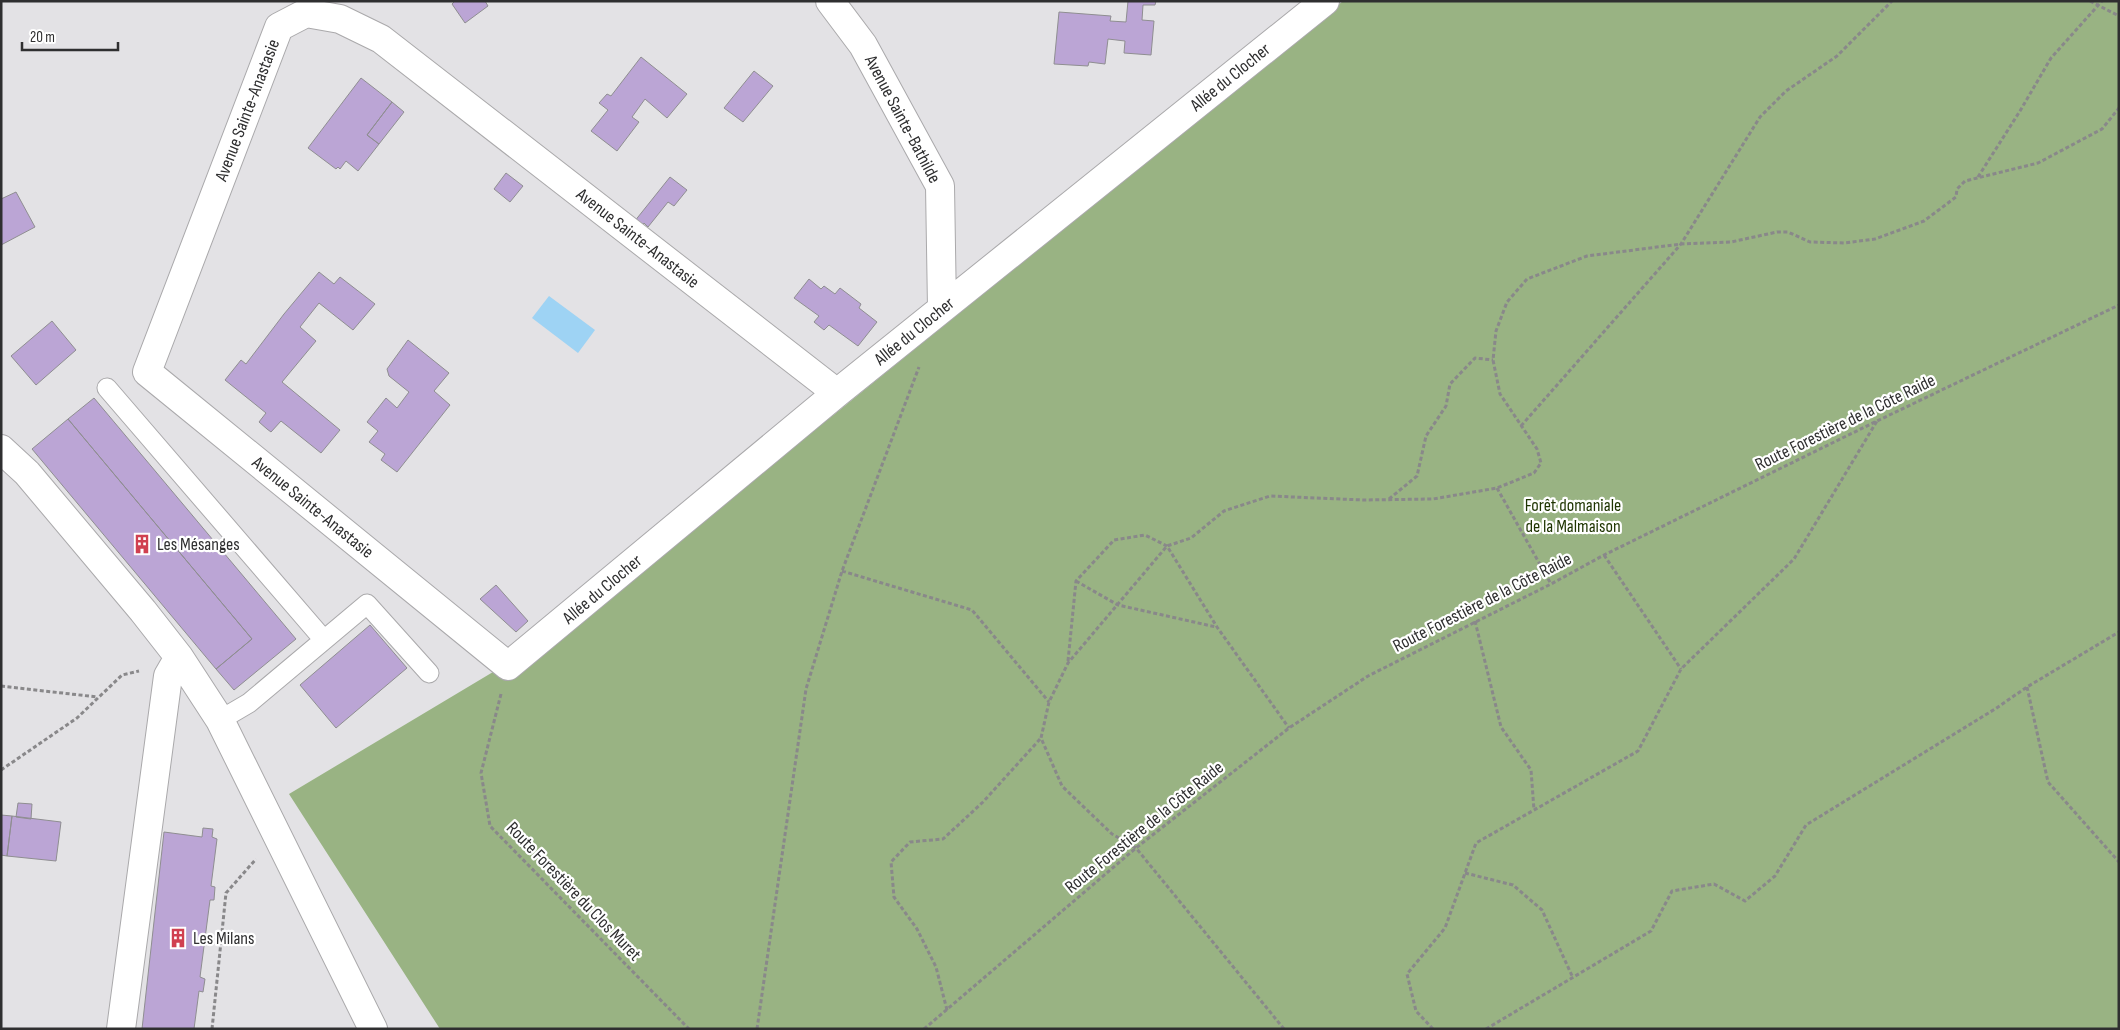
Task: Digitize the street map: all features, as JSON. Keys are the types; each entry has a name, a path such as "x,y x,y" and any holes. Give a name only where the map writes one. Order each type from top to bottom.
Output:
{"street":[{"name":"Avenue Sainte-Bathilde","path":"830,1 863,45 940,186 942,308"},
{"name":"Allée du Clocher","path":"508,666 837,393 1325,1"},
{"name":"Avenue Sainte-Anastasie","path":"508,666 147,372 279,27 306,12 340,19 381,39 837,393"},
{"path":"1,450 27,473 176,661 220,720 373,1029"},
{"path":"121,1029 168,676 176,661"}],"lane":[{"path":"107,388 324,640"},
{"path":"220,720 249,703 367,604 429,673"}],"path":[{"path":"1520,426 1681,244 1760,117 1786,90 1837,56 1892,1"},
{"path":"2090,1 2119,16"},
{"path":"1978,177 2051,58 2102,1"},
{"path":"947,1010 936,967 917,929 894,897 891,862 910,842 943,839 983,802 1041,738 1049,702 1068,663 1166,546 1191,538 1224,511 1270,496 1389,500 1433,499 1497,488 1534,473 1541,463 1537,450 1500,394 1493,360 1496,331 1507,302 1527,278 1587,256 1681,244 1731,242 1777,232 1788,232 1810,242 1844,244 1875,239 1924,221 1956,197 1957,189 1965,181 2038,163 2102,129 2119,108"},
{"name":"Route Forestière de la Côte Raide","path":"924,1029 1136,848 1289,728 1368,676 1551,584 1604,555 1877,421 2119,306"},
{"path":"1389,500 1417,476 1426,436 1446,406 1450,384 1476,358 1493,360"},
{"path":"758,1029 806,690 842,571 921,362"},
{"path":"1433,1029 1416,1011 1407,974 1445,928 1476,843 1638,751 1681,668 1794,559 1877,421"},
{"path":"1497,488 1551,584"},
{"path":"1068,663 1076,581 1114,540 1144,535 1166,546 1216,627 1289,728"},
{"path":"1604,555 1681,668"},
{"path":"842,571 972,610 1049,702"},
{"path":"1076,581 1118,605 1216,627"},
{"path":"1475,621 1501,727 1531,770 1534,810"},
{"path":"1486,1029 1651,931 1672,891 1714,884 1745,901 1775,876 1806,825 2119,632"},
{"path":"1,770 77,718 122,675 176,661"},
{"name":"Route Forestière du Clos Muret","path":"508,666 481,773 490,826 689,1029"},
{"path":"1,686 98,697"},
{"path":"2027,687 2048,782 2119,862"},
{"path":"1041,738 1062,786 1112,834 1136,848 1284,1029"},
{"path":"212,1029 226,893 257,858 279,838"},
{"path":"1465,873 1513,885 1542,910 1573,978"}],"green space":[{"name":"Forêt domaniale de la Malmaison","path":"1343,1 2119,1 2119,1029 440,1029 289,794 493,672 517,640 831,417"}],"water":[{"path":"549,296 595,330 578,353 532,318"}],"building":[{"path":"455,1 485,1 488,6 465,23 452,4"},
{"path":"1128,1 1156,1 1155,5 1143,5 1142,20 1154,21 1151,55 1124,53 1125,41 1108,39 1105,64 1089,62 1088,66 1054,64 1059,12 1111,16 1110,21 1126,22"},
{"path":"641,57 687,94 667,118 645,99 632,117 639,122 617,151 591,131 608,110 599,103 607,94 611,96"},
{"path":"754,71 773,86 743,122 724,108"},
{"path":"361,78 392,102 367,135 379,144 358,171 346,161 340,169 338,167 336,169 308,148"},
{"path":"392,102 404,112 379,144 367,135"},
{"path":"506,173 523,186 510,202 494,189"},
{"path":"670,177 687,190 674,206 668,202 648,227 644,223 641,227 634,222"},
{"path":"16,192 35,227 1,245 1,199"},
{"path":"319,272 334,284 340,277 375,304 353,330 319,303 300,327 316,341 282,382 340,430 321,453 281,421 271,432 267,429 259,422 266,413 225,380 241,360 246,364"},
{"path":"809,279 821,289 824,286 835,294 840,288 861,304 859,308 877,322 858,346 829,325 824,330 814,322 819,316 794,298"},
{"path":"52,321 76,350 36,385 11,356"},
{"path":"408,340 449,373 434,391 450,405 397,472 381,460 385,454 369,442 378,431 367,422 386,398 397,408 409,392 389,376 387,369"},
{"path":"94,398 296,639 234,690 216,669 252,639 68,419"},
{"name":"Les Mésanges","path":"68,419 252,639 216,669 32,449"},
{"path":"496,585 528,621 516,632 480,599"},
{"path":"370,625 407,668 336,728 300,685"},
{"path":"18,803 32,804 31,819 16,817"},
{"path":"1,815 12,816 7,856 1,855"},
{"path":"12,816 61,822 56,861 7,856"},
{"name":"Les Milans","path":"203,828 213,829 212,837 217,839 211,886 215,887 214,900 210,900 200,977 205,979 203,992 199,991 194,1029 142,1029 164,832 202,837"}],"place":[{"name":"Les Mésanges","path":"142,544"},
{"name":"Les Milans","path":"178,938"}]}
